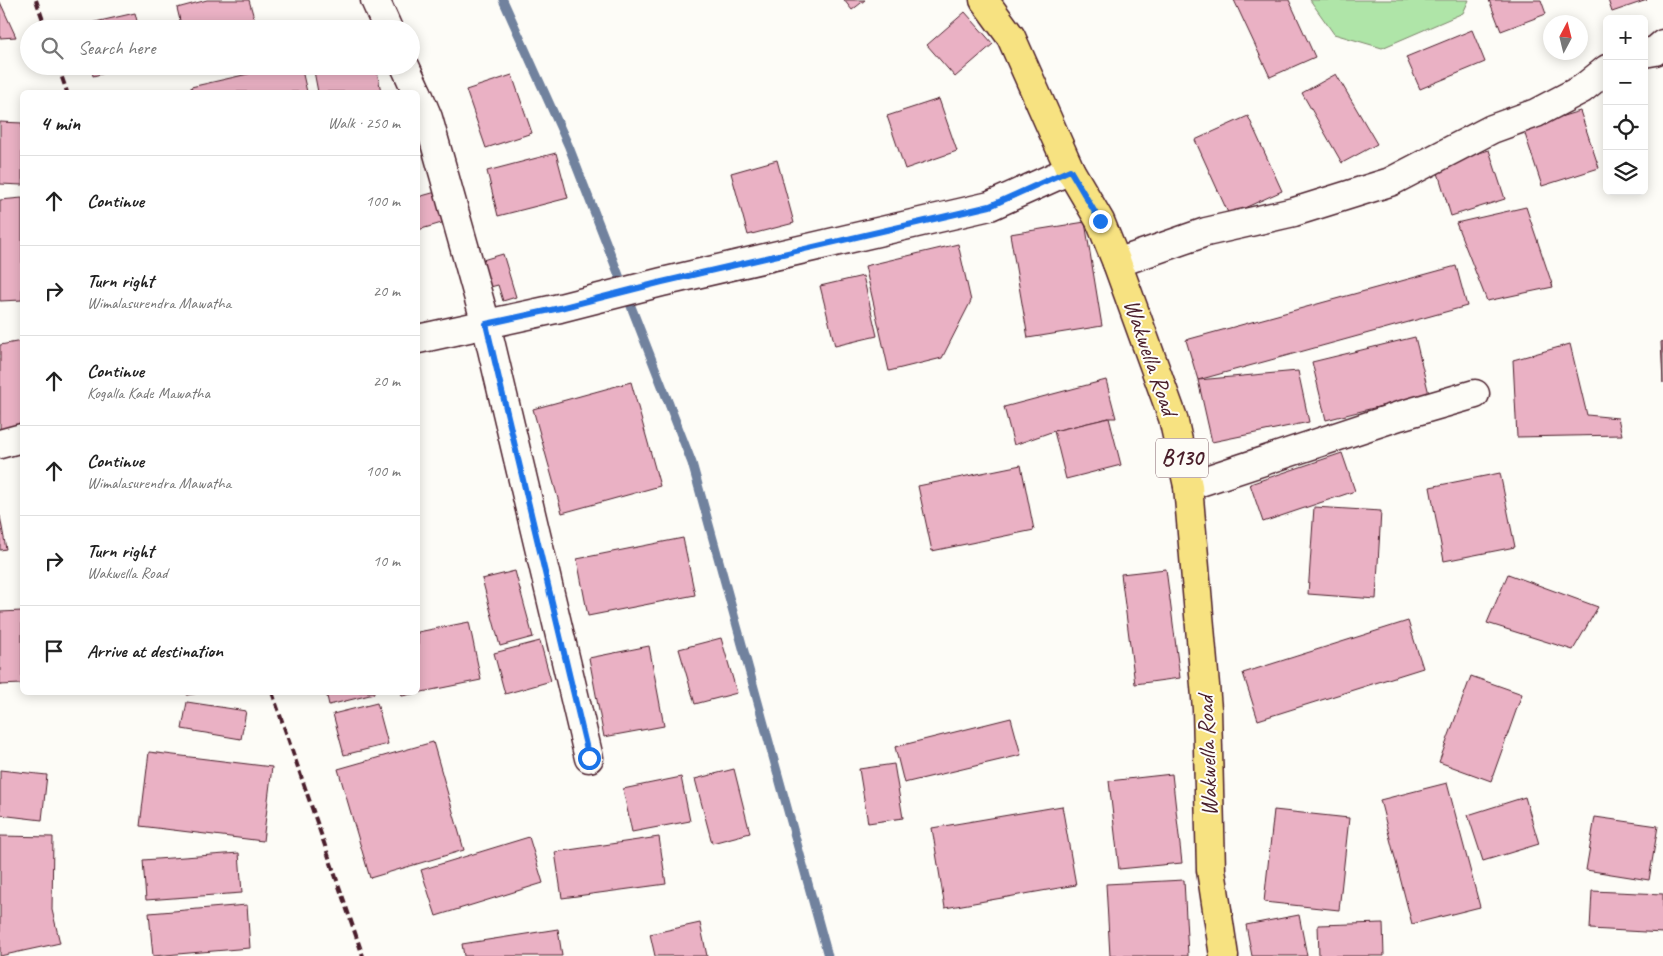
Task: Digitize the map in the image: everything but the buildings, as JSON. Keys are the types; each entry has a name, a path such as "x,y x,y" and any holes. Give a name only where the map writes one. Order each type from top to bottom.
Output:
{"main road":[{"name":"Wakwella Road","path":"984,0 1011,37 1070,170 1100,221 1173,418 1188,486 1207,709 1211,870 1224,956"}],"street":[{"path":"375,0 384,20"},
{"path":"1648,52 1655,51 1663,44"},
{"path":"1117,263 1206,232 1294,212 1390,182 1492,129 1536,112 1582,89 1603,72"},
{"path":"408,75 414,90"},
{"path":"420,106 486,324 589,758"},
{"path":"420,339 560,308 662,282 990,206 1070,170"},
{"path":"1188,486 1399,416 1475,394"},
{"path":"0,444 20,439"}],"green space":[{"path":"1310,0 1469,0 1463,13 1382,48 1334,34"}],"waterway":[{"path":"503,0 569,147 692,463 828,956"}],"railway":[{"path":"36,0 43,20"},
{"path":"61,75 66,90"},
{"path":"273,695 363,956"}],"route":[{"path":"589,758 486,324 990,206 1070,170 1100,221"}]}
